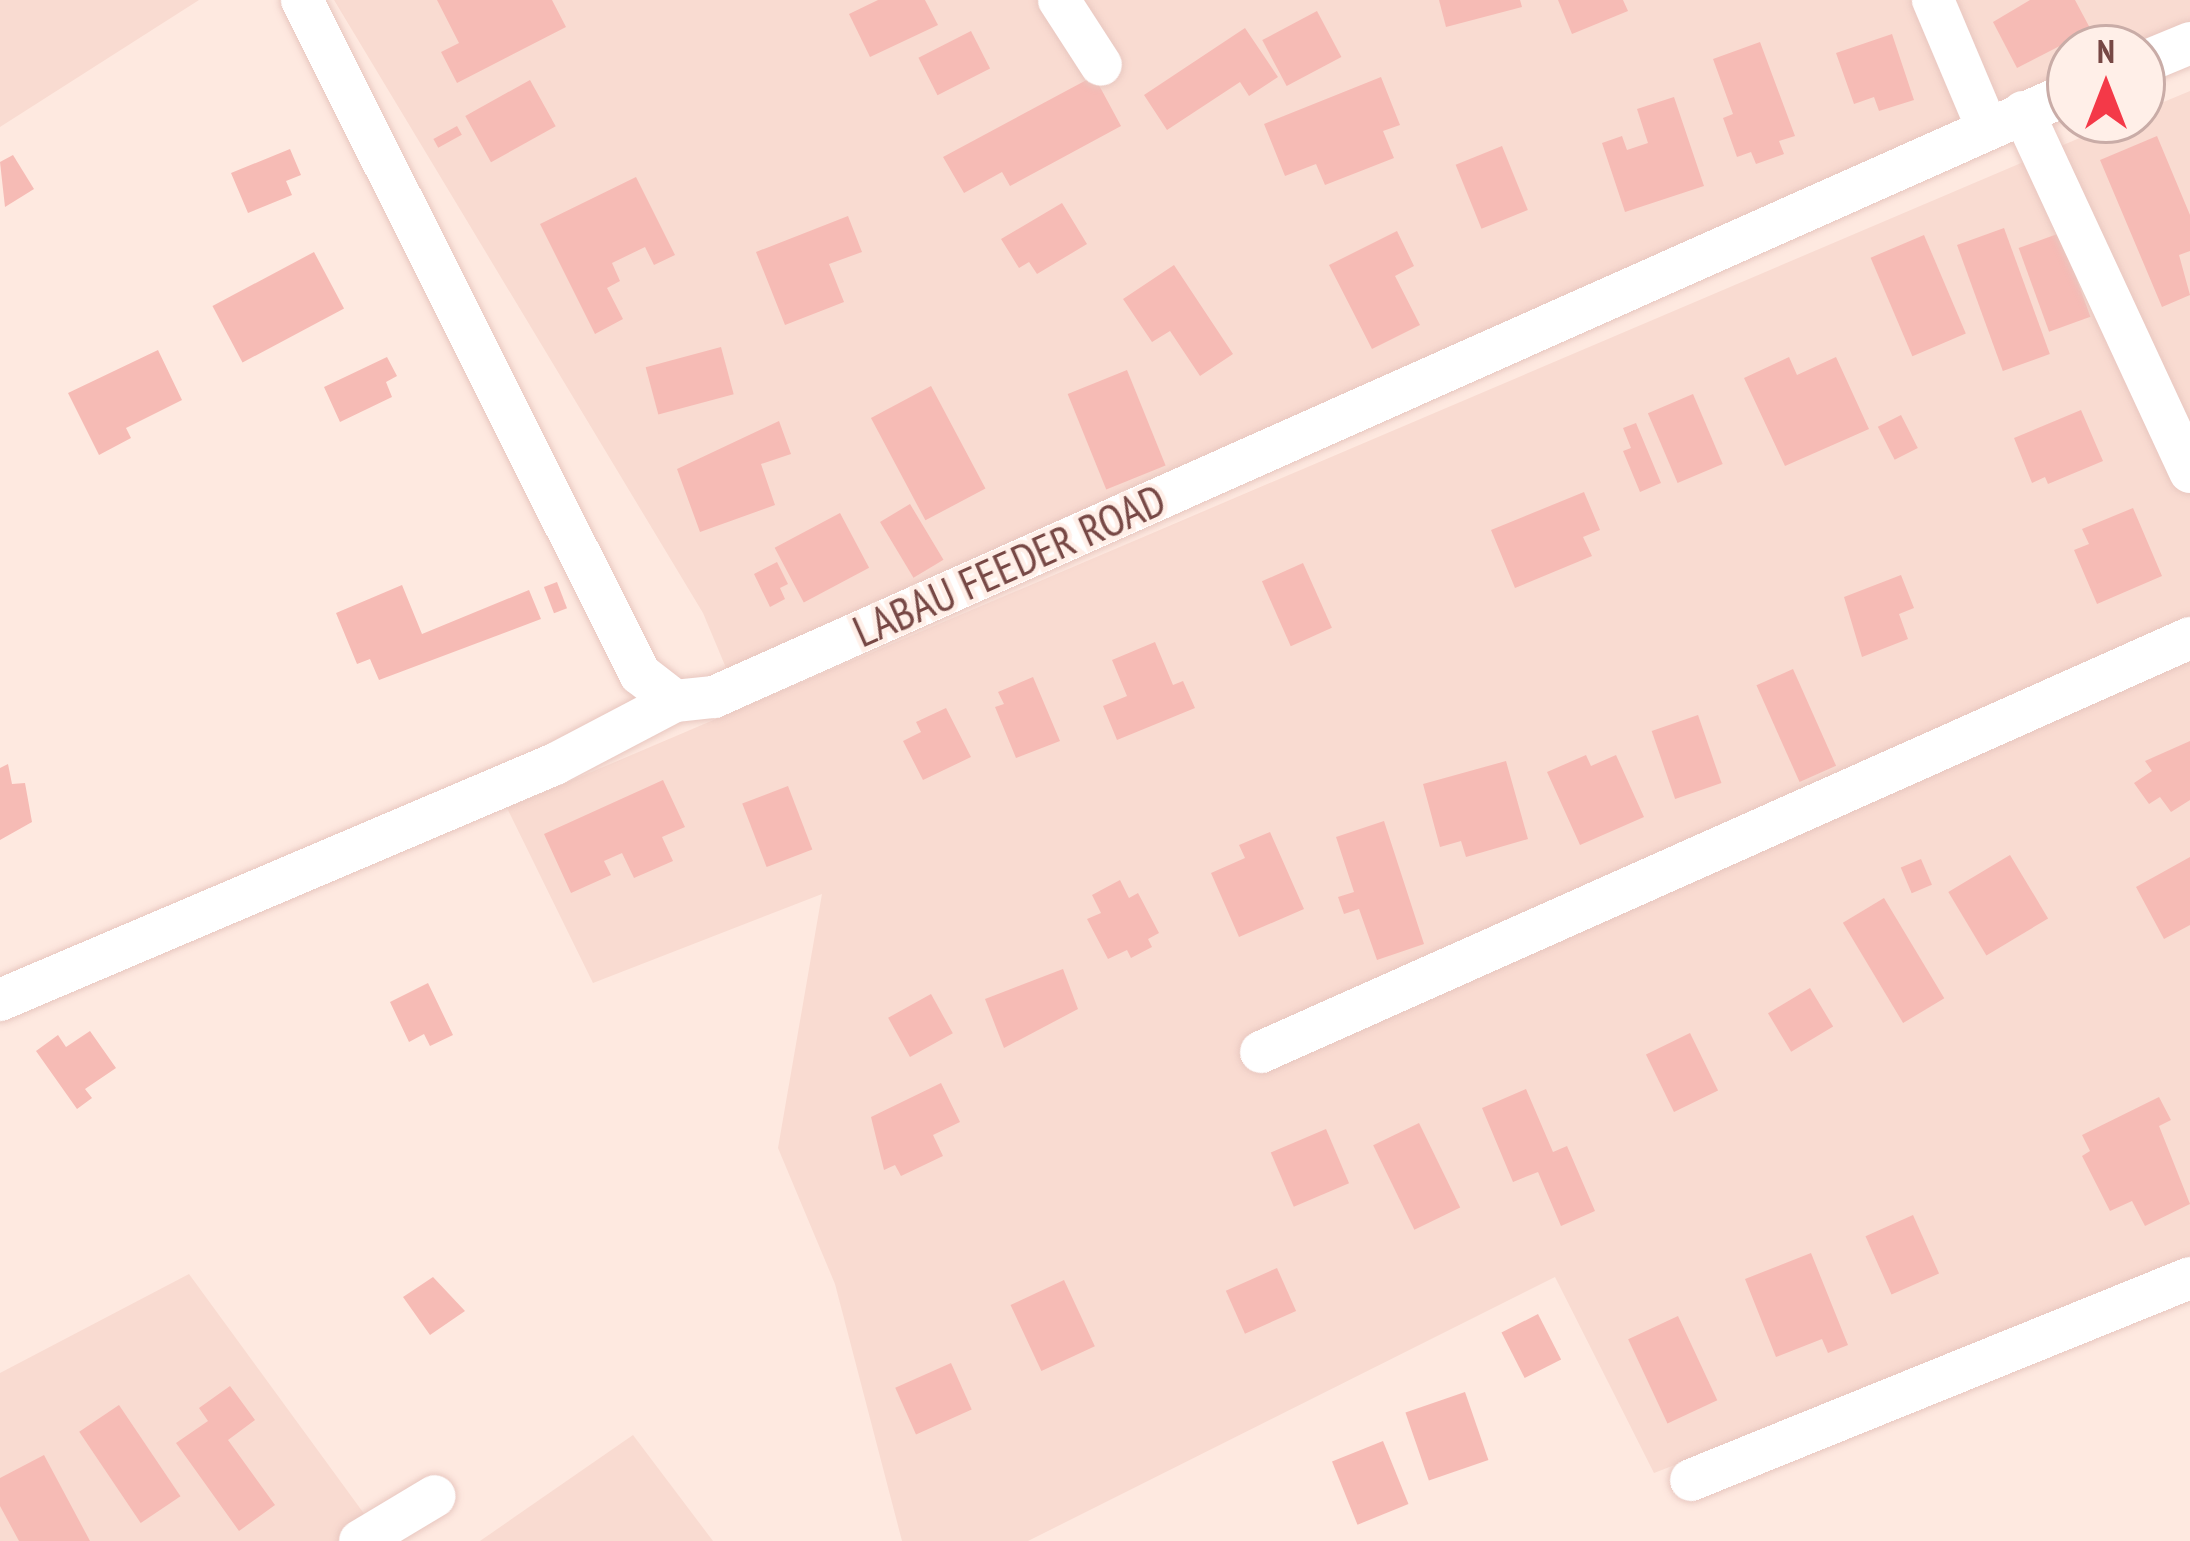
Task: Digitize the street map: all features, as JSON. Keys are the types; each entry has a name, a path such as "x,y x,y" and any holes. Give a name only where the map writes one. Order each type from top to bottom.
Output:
{"street":[{"path":"302,0 640,674 675,701"},
{"path":"1058,0 1101,65"},
{"path":"1934,0 2005,120 2190,472"},
{"name":"LABAU FEEDER ROAD","path":"0,1000 555,764 675,701 714,697 2046,103"},
{"path":"1261,1052 2190,638"},
{"path":"1691,1480 2190,1278"},
{"path":"360,1541 435,1496"}],"shaded area":[{"path":"0,0 199,0 0,127"},
{"path":"334,0 2190,0 2190,36 2166,42 2166,24 2046,24 2046,108 729,675 703,613"},
{"path":"2190,91 2190,1267 1654,1473 1555,1277 1028,1541 902,1541 835,1284 778,1148 822,894 593,983 507,808 2066,144 2166,144 2166,101"},
{"path":"189,1274 384,1541 0,1541 0,1373"},
{"path":"633,1435 713,1541 480,1541"}],"building":[{"path":"437,0 552,0 566,27 457,83 441,52 459,43"},
{"path":"878,0 925,0 938,25 870,57 849,14"},
{"path":"1439,0 1520,0 1522,7 1446,27"},
{"path":"1558,0 1623,0 1628,11 1572,34"},
{"path":"2030,0 2075,0 2088,24 2046,24 2046,53 2017,68 1993,22"},
{"path":"1317,11 1341,57 1287,86 1262,40"},
{"path":"1245,28 1278,77 1249,96 1240,82 1167,130 1144,95"},
{"path":"971,31 990,68 937,95 918,58"},
{"path":"1892,34 1914,100 1879,111 1874,97 1854,104 1836,53"},
{"path":"1760,42 1795,136 1779,141 1784,154 1756,164 1751,152 1737,157 1723,118 1733,114 1713,59"},
{"path":"1094,76 1121,126 1010,186 1002,172 964,193 943,157"},
{"path":"1381,77 1400,125 1383,131 1394,158 1325,185 1316,164 1285,176 1264,124"},
{"path":"530,80 556,126 491,162 465,116"},
{"path":"1674,97 1704,186 1625,212 1602,143 1622,136 1627,150 1648,143 1637,109"},
{"path":"457,126 462,135 438,148 433,139"},
{"path":"2138,144 2160,144 2190,215 2190,251 2179,255 2190,295 2162,307 2100,160"},
{"path":"1502,146 1528,210 1481,229 1456,165"},
{"path":"290,149 301,175 286,181 292,195 248,213 231,173"},
{"path":"13,155 34,189 5,207 0,162"},
{"path":"636,177 675,255 654,265 645,247 612,263 620,281 607,288 623,319 595,334 540,224"},
{"path":"1062,203 1087,244 1037,274 1029,262 1019,268 1001,239"},
{"path":"848,216 862,252 829,264 844,302 785,325 756,252"},
{"path":"2004,228 2050,354 2003,371 1957,245"},
{"path":"1397,231 1414,266 1395,276 1420,325 1372,349 1329,265"},
{"path":"2060,233 2090,317 2049,332 2019,248"},
{"path":"1924,235 1966,333 1912,356 1871,258"},
{"path":"314,252 344,309 243,362 212,306"},
{"path":"1174,265 1233,354 1200,376 1170,331 1152,342 1123,299"},
{"path":"721,347 734,394 658,415 646,367"},
{"path":"158,350 182,400 126,428 131,438 99,455 68,393"},
{"path":"387,357 397,376 386,382 392,397 340,422 324,387"},
{"path":"1789,357 1797,375 1836,357 1869,429 1785,466 1744,378"},
{"path":"1127,370 1166,465 1106,489 1068,394"},
{"path":"931,386 985,488 925,520 871,418"},
{"path":"1693,394 1723,464 1678,483 1648,413"},
{"path":"2081,410 2103,461 2048,484 2045,477 2032,483 2014,438"},
{"path":"1901,415 1918,448 1895,460 1878,427"},
{"path":"779,421 791,454 761,464 775,505 700,532 677,469"},
{"path":"1636,423 1661,483 1640,492 1623,451 1631,448 1623,428"},
{"path":"1584,492 1600,530 1583,537 1592,556 1515,588 1491,530"},
{"path":"910,504 943,560 913,578 880,522"},
{"path":"2133,508 2162,576 2097,604 2074,550 2089,544 2082,529"},
{"path":"840,513 869,568 804,602 775,548"},
{"path":"777,562 788,584 780,588 785,599 770,607 754,574"},
{"path":"1303,563 1332,628 1291,646 1262,581"},
{"path":"1901,575 1914,608 1899,614 1908,639 1862,657 1844,597"},
{"path":"557,582 567,608 554,613 544,587"},
{"path":"402,585 422,634 529,590 541,619 379,680 370,659 357,664 336,613"},
{"path":"1155,642 1173,685 1183,681 1195,708 1117,740 1103,706 1127,696 1112,660"},
{"path":"1793,669 1836,766 1800,782 1756,685"},
{"path":"1033,677 1060,741 1016,758 995,707 1004,704 998,692"},
{"path":"946,708 971,757 923,780 903,741 921,732 916,722"},
{"path":"1698,715 1721,783 1675,799 1652,731"},
{"path":"2190,741 2190,800 2171,812 2160,797 2149,804 2134,783 2152,771 2145,761"},
{"path":"1586,755 1591,766 1616,755 1644,817 1580,845 1547,772"},
{"path":"1506,761 1528,839 1466,857 1461,841 1440,847 1423,784"},
{"path":"8,764 12,784 25,783 32,822 0,840 0,768"},
{"path":"663,780 685,827 662,837 673,861 634,878 622,853 604,861 611,875 571,893 544,834"},
{"path":"788,786 812,849 767,867 742,804"},
{"path":"1384,821 1424,944 1377,960 1359,909 1344,914 1338,897 1354,892 1336,837"},
{"path":"1270,832 1304,909 1239,937 1211,873 1245,858 1239,845"},
{"path":"2010,855 2048,918 1986,956 1948,892"},
{"path":"2190,857 2190,925 2164,939 2136,887"},
{"path":"1921,859 1932,885 1912,893 1901,868"},
{"path":"1120,880 1129,898 1138,893 1159,933 1148,939 1152,947 1131,958 1127,950 1108,959 1087,919 1101,913 1092,895"},
{"path":"1884,898 1944,998 1903,1023 1843,923"},
{"path":"1063,969 1078,1009 1004,1048 985,999"},
{"path":"428,983 453,1035 430,1046 424,1034 409,1042 390,1002"},
{"path":"1810,988 1833,1027 1791,1052 1768,1013"},
{"path":"931,994 953,1033 910,1057 888,1018"},
{"path":"90,1031 116,1068 85,1089 92,1098 77,1109 36,1051 58,1035 66,1047"},
{"path":"1690,1033 1718,1091 1674,1112 1646,1054"},
{"path":"941,1083 960,1122 933,1135 943,1156 901,1176 895,1165 884,1170 871,1117"},
{"path":"1526,1089 1553,1152 1567,1146 1595,1211 1561,1226 1538,1172 1513,1182 1482,1108"},
{"path":"2159,1097 2171,1120 2159,1126 2190,1204 2145,1226 2132,1201 2110,1211 2082,1156 2090,1151 2082,1135"},
{"path":"1419,1123 1460,1207 1414,1230 1373,1145"},
{"path":"1326,1129 1349,1183 1294,1207 1271,1152"},
{"path":"1913,1215 1939,1273 1892,1295 1865,1236"},
{"path":"1811,1253 1848,1345 1828,1353 1822,1339 1776,1357 1745,1279"},
{"path":"1277,1268 1296,1311 1245,1334 1226,1291"},
{"path":"433,1277 465,1311 430,1335 403,1297"},
{"path":"1064,1280 1095,1346 1041,1371 1011,1305"},
{"path":"1538,1314 1561,1359 1525,1378 1501,1333"},
{"path":"1678,1316 1717,1400 1667,1424 1628,1339"},
{"path":"951,1363 972,1410 916,1434 895,1388"},
{"path":"230,1386 255,1420 228,1440 275,1505 239,1531 176,1443 208,1421 199,1408"},
{"path":"1465,1392 1488,1460 1429,1481 1405,1413"},
{"path":"119,1405 181,1496 141,1523 79,1432"},
{"path":"1383,1441 1408,1504 1357,1525 1332,1462"},
{"path":"44,1455 90,1541 19,1541 0,1506 0,1478"}]}
